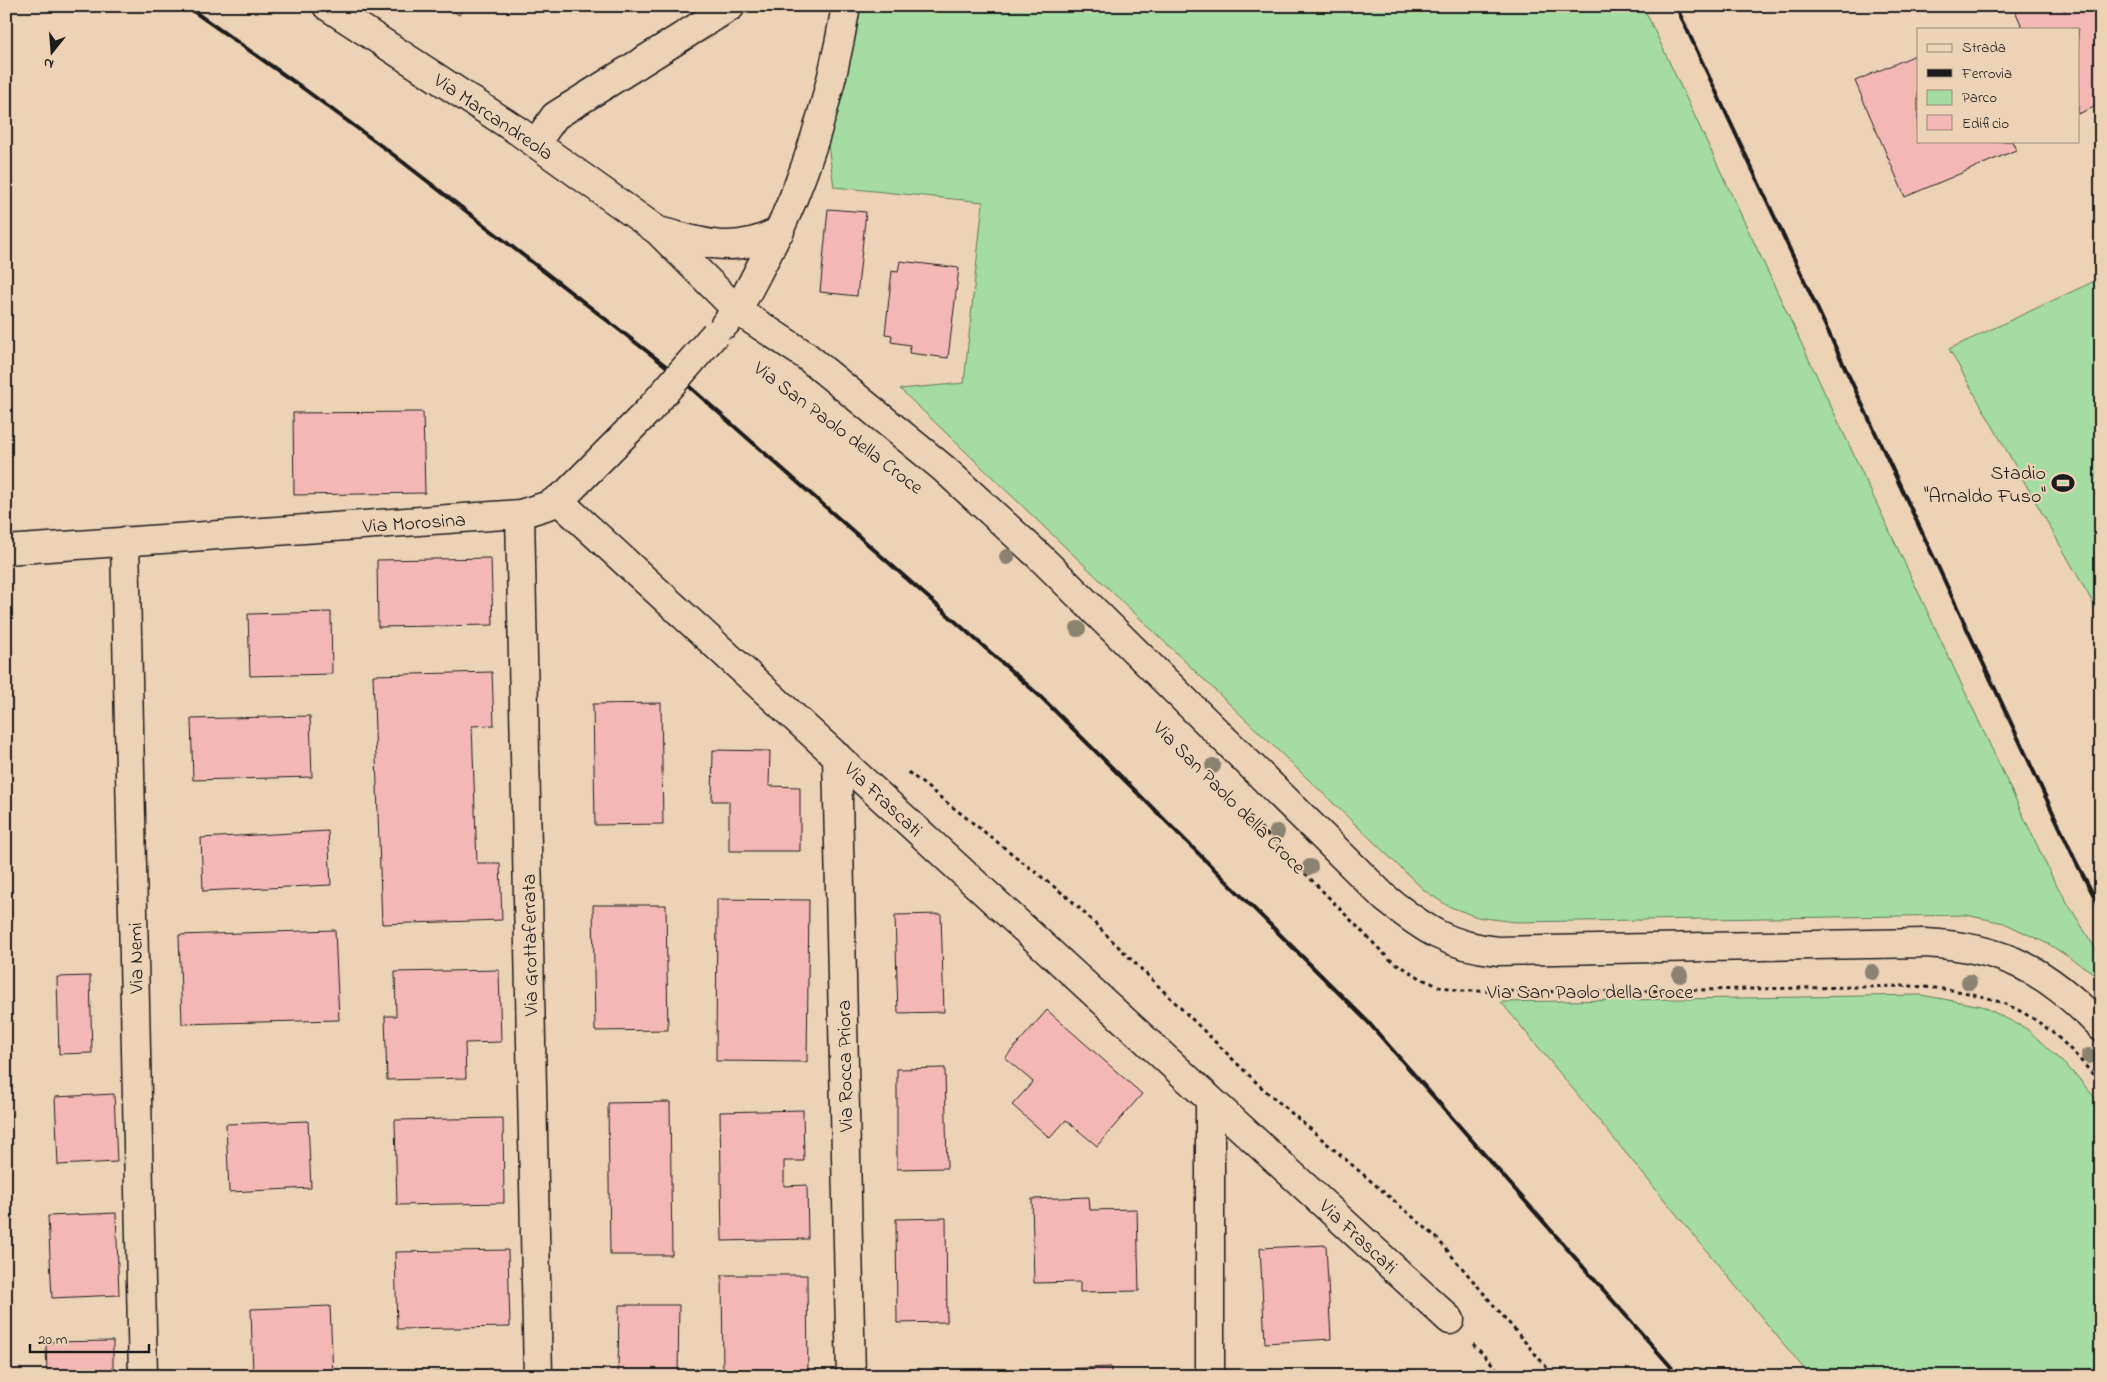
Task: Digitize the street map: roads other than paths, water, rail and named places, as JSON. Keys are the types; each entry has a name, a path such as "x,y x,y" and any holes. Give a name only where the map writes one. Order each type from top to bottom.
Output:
{"street":[{"name":"Via Marcandreola","path":"327,6 536,143 658,231 737,310"},
{"path":"536,143 556,116 731,6"},
{"name":"Via Morosina","path":"6,550 520,514 540,509 558,500 580,482 649,410 737,310 780,231 817,133 834,67 846,6"},
{"name":"Via Marcandreola","path":"658,231 716,245 751,242 780,231"},
{"name":"Via San Paolo della Croce","path":"737,310 805,355 943,468 1046,563 1385,898 1440,937 1482,949 1518,951 1925,943 1962,946 1997,954 2041,975 2068,996 2101,1027"},
{"name":"Via Frascati","path":"558,500 1450,1320"},
{"name":"Via Grottaferrata","path":"520,514 538,1376"},
{"name":"Via Nemi","path":"126,541 143,1376"},
{"name":"Via Rocca Priora","path":"837,756 850,1376"},
{"path":"1210,1100 1210,1376"}],"railway":[{"path":"186,6 395,156 666,366 1042,698 1368,1022 1679,1376"},
{"path":"1676,6 2076,862 2101,909"}],"place":[{"name":"Stadio \"Arnaldo Fuso\"","path":"2063,483"}]}
